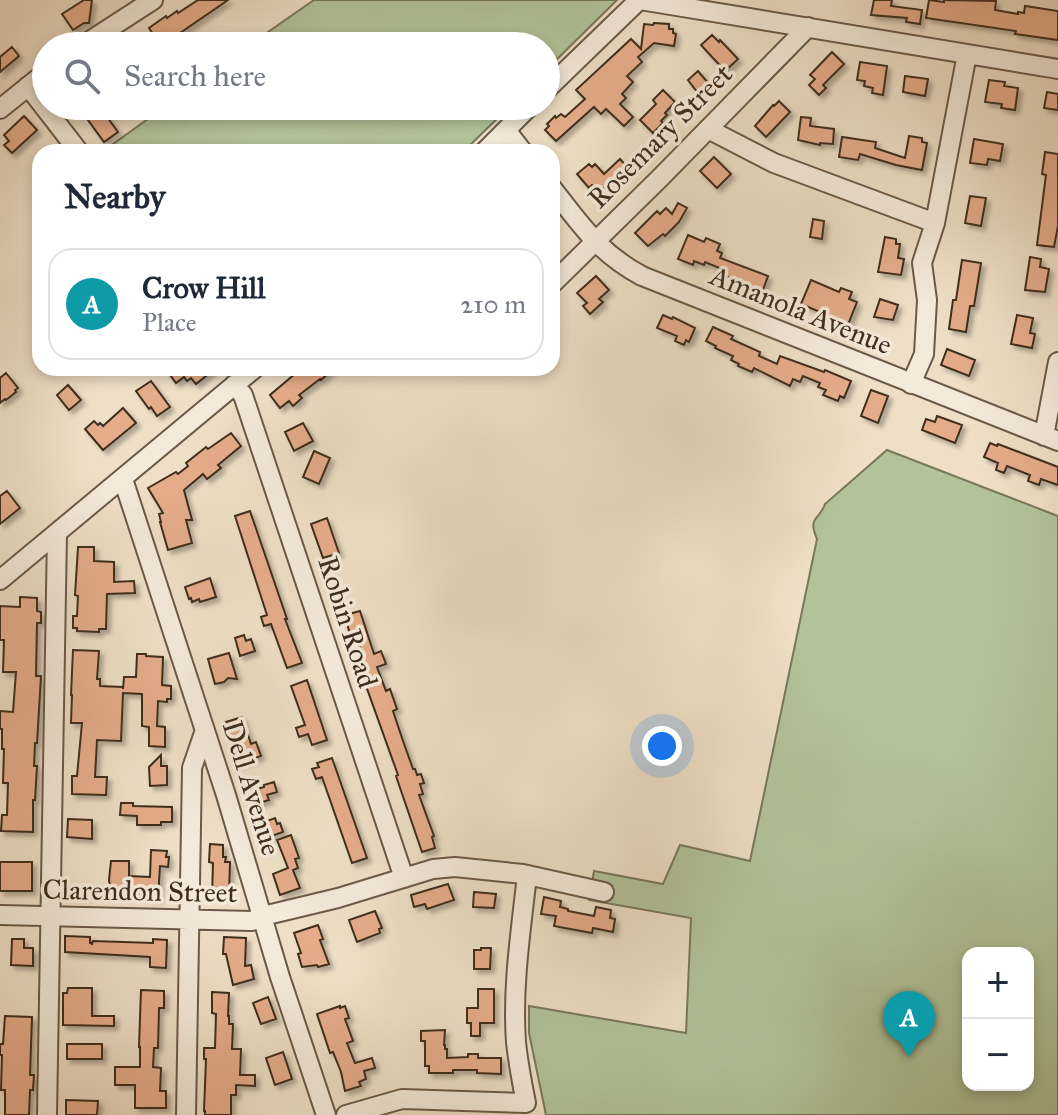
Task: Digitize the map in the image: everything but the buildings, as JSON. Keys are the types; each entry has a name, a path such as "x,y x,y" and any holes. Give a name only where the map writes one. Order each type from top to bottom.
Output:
{"street":[{"path":"104,32 153,0"},
{"path":"560,77 640,0 1058,69"},
{"name":"Rosemary Street","path":"560,276 808,27"},
{"path":"911,384 924,354 927,300 922,263 935,223 967,54"},
{"path":"0,108 32,83"},
{"path":"28,86 32,91"},
{"path":"54,120 73,144"},
{"path":"492,144 516,120"},
{"path":"708,129 774,163 935,223"},
{"path":"506,130 517,144"},
{"name":"Amanola Avenue","path":"560,198 594,242 618,263 657,283 1051,439"},
{"path":"1051,439 1058,362"},
{"path":"0,580 243,376"},
{"name":"Robin Road","path":"245,376 243,395 404,878"},
{"name":"Dell Avenue","path":"123,479 326,1115"},
{"path":"47,1115 57,534"},
{"path":"186,1115 192,768 205,730"},
{"name":"Clarendon Street","path":"0,915 252,921 433,869 455,867 527,875 604,892"},
{"path":"346,1115 402,1099 526,1103 515,1017 527,875"}],"green space":[{"path":"314,0 617,0 560,56 560,32 268,32"},
{"path":"147,120 496,120 471,144 113,144"},
{"path":"887,450 1058,516 1058,1115 546,1115 529,1033 529,1006 686,1033 691,918 589,900 594,871 663,884 680,845 750,861 817,539 813,526 823,509"}],"place":[{"name":"Crow Hill","path":"909,1057"}]}
